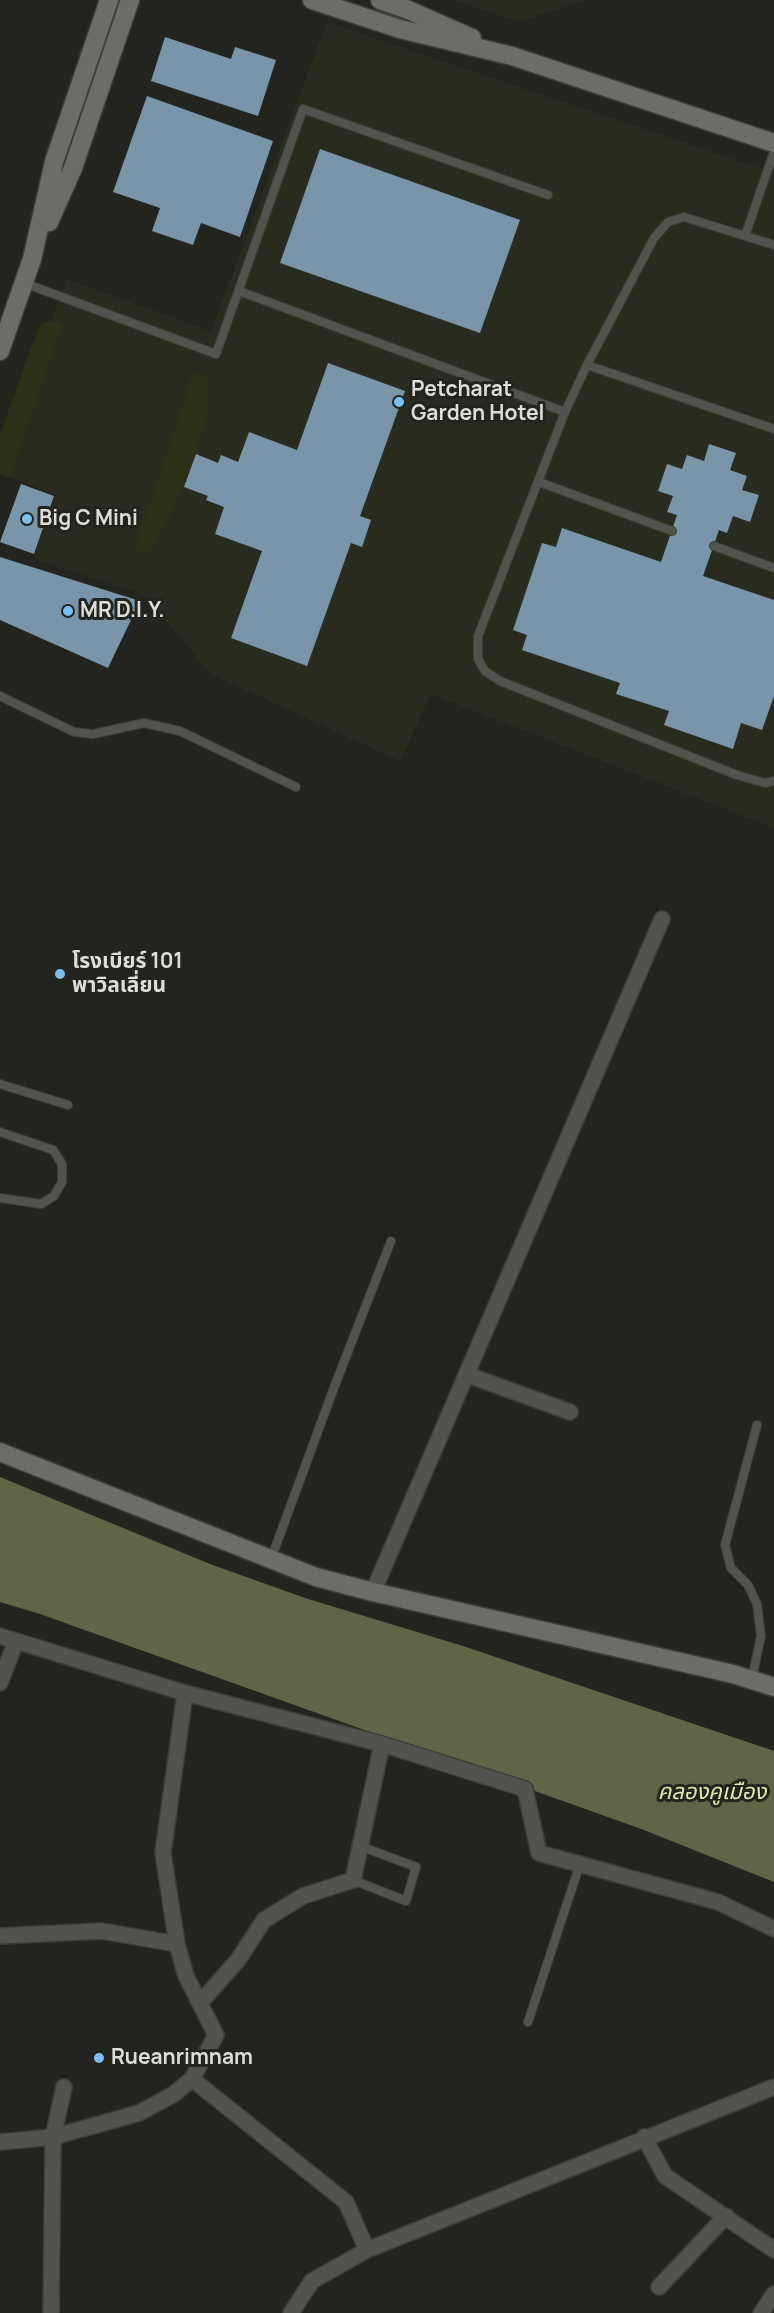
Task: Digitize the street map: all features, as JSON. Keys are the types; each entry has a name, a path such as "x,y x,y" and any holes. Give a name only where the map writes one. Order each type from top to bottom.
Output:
{"street":[{"path":"0,351 32,259 54,162 109,0"},
{"path":"32,259 73,168 130,0"},
{"path":"312,0 400,29 512,56 774,143"},
{"path":"380,0 408,4 512,56"},
{"path":"373,1592 662,919"},
{"path":"468,1374 570,1412"},
{"path":"0,1452 316,1577 733,1674 774,1687"},
{"path":"0,1636 185,1694 382,1744 525,1789 539,1853 718,1902 774,1929"},
{"path":"0,1683 16,1641"},
{"path":"0,2142 53,2138 139,2113 174,2094 192,2079 216,2035 186,1976 177,1944 163,1853 185,1694"},
{"path":"200,2003 238,1960 264,1920 303,1896 353,1880 382,1744"},
{"path":"0,1936 102,1931 177,1944"},
{"path":"192,2079 346,2202 367,2250"},
{"path":"51,2313 53,2138 63,2087"},
{"path":"291,2313 312,2282 367,2250 644,2137 774,2087"},
{"path":"644,2137 665,2176 774,2250"},
{"path":"659,2287 726,2216"},
{"path":"761,2313 774,2294"}],"lane":[{"path":"400,29 408,4"},
{"path":"24,283 216,354 303,109 548,195"},
{"path":"745,236 774,152"},
{"path":"774,245 684,217 668,222 654,238 587,365 565,412 478,636 478,659 485,671 500,681 737,775 765,783 774,782"},
{"path":"239,291 565,412"},
{"path":"587,365 774,429"},
{"path":"539,482 672,531"},
{"path":"714,546 774,568"},
{"path":"0,696 74,732 93,734 144,723 180,731 296,788"},
{"path":"0,1084 68,1105"},
{"path":"0,1132 54,1150 63,1164 62,1182 54,1196 41,1204 0,1198"},
{"path":"271,1559 334,1385 391,1241"},
{"path":"751,1680 761,1636 757,1604 748,1585 730,1568 725,1545 757,1425"},
{"path":"353,1880 406,1901 416,1867 360,1846"},
{"path":"528,2022 580,1864"}],"shaded area":[{"path":"453,0 585,0 518,22"},
{"name":"Petcharat Garden Hotel","path":"327,22 774,173 774,828 431,694 400,761 211,674 143,594 33,559 56,495 0,473 66,279 211,331"},
{"path":"52,321 62,324 10,478 0,475 0,434 39,327 44,322"},
{"path":"193,372 207,377 210,390 207,414 196,454 169,519 155,543 146,554 134,551"}],"water":[{"name":"คลองคูเมือง","path":"0,1477 210,1564 305,1598 463,1646 774,1751 774,1882 644,1830 40,1614 0,1602"}],"building":[{"path":"165,37 231,59 235,47 276,60 258,116 151,81"},
{"path":"147,96 273,141 240,237 201,223 193,245 152,231 160,208 113,192"},
{"path":"320,149 520,220 480,333 280,263"},
{"path":"328,363 405,391 360,516 371,520 362,547 351,543 307,666 231,638 262,551 215,534 224,507 206,500 208,496 184,487 196,454 218,463 221,455 238,462 249,432 297,450"},
{"path":"709,444 736,453 730,470 747,476 742,490 759,495 750,522 733,516 727,533 719,530 703,576 774,600 774,696 762,730 741,723 733,749 664,725 669,711 616,694 620,683 522,650 527,635 513,630 542,543 556,547 562,528 661,562 677,515 667,512 673,496 658,491 667,464 682,469 687,455 704,461"},
{"name":"Big C Mini","path":"21,484 54,496 34,554 0,542"},
{"name":"MR D.I.Y.","path":"0,557 140,601 108,668 0,620"}],"place":[{"name":"Petcharat Garden Hotel","path":"399,402"},
{"name":"Big C Mini","path":"27,519"},
{"name":"MR D.I.Y.","path":"68,611"},
{"name":"โรงเบียร์ 101 พาวิลเลี่ยน","path":"60,974"},
{"name":"Rueanrimnam","path":"99,2058"}]}
